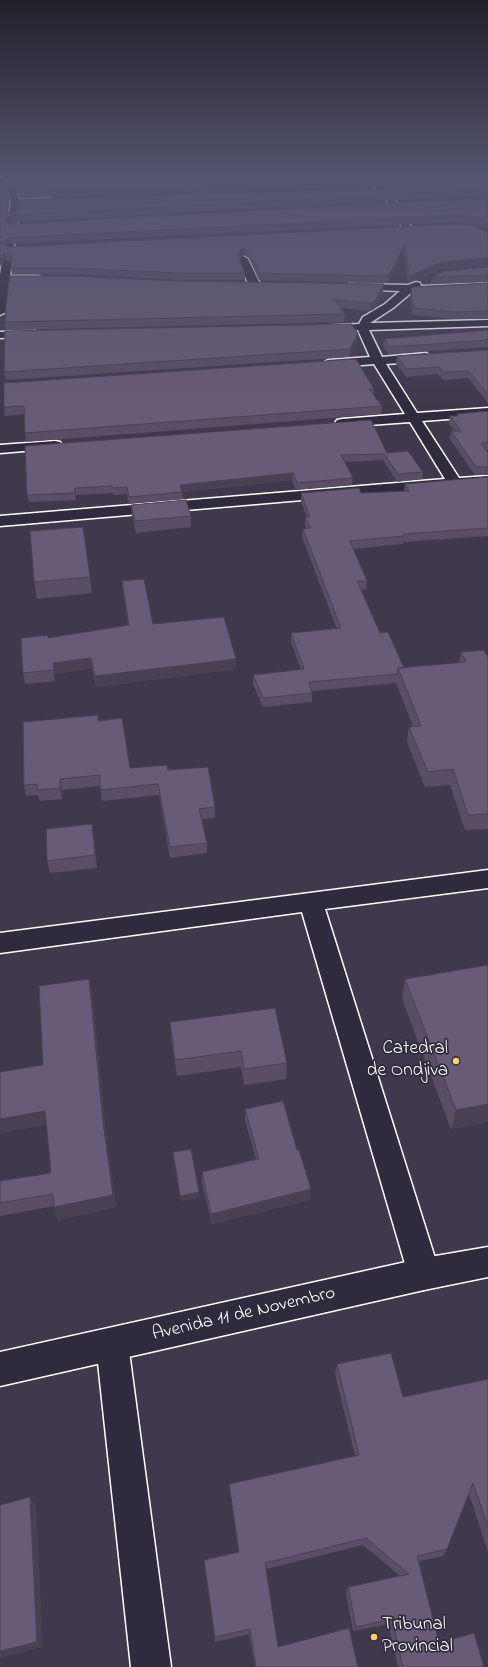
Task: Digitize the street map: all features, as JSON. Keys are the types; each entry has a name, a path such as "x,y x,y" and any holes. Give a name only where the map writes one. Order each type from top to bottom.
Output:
{"street":[{"path":"0,312 2,285 12,251"},
{"path":"239,284 259,284 252,281 243,259"},
{"path":"362,327 367,319 389,306 409,289 435,276"},
{"path":"2,285 50,279"},
{"path":"342,286 409,289 488,286"},
{"path":"315,328 488,323"},
{"path":"362,327 378,361 454,482"},
{"path":"0,335 47,334"},
{"path":"315,365 441,356"},
{"path":"325,424 488,412"},
{"path":"0,449 71,444"},
{"path":"0,521 488,480"},
{"path":"0,944 488,879"},
{"path":"311,902 424,1274"},
{"name":"Avenida 11 de Novembro","path":"0,1369 424,1274 488,1262"},
{"path":"112,1344 151,1667"}],"building":[{"path":"0,251 240,251 237,253 245,273 177,273 72,268 11,268 12,257 5,253 0,257"},
{"path":"247,251 401,251 389,276 259,273"},
{"path":"406,251 488,251 488,258 442,262 409,276"},
{"path":"488,267 488,275 432,277 444,271"},
{"path":"10,276 72,276 177,281 384,284 375,301 371,303 335,300 345,314 5,322"},
{"path":"488,283 488,311 457,312 413,308 411,289 413,287"},
{"path":"351,324 358,333 350,349 4,372 5,331"},
{"path":"488,330 488,340 390,347 384,339"},
{"path":"488,350 488,394 469,371 444,372 439,367 407,369 397,356"},
{"path":"356,359 374,389 369,389 382,406 25,433 24,406 4,407 4,383"},
{"path":"488,411 488,442 481,443 488,453 488,467 476,467 451,431 461,431 450,416"},
{"path":"371,420 387,453 408,451 423,472 398,474 384,454 341,455 353,478 297,483 293,473 180,485 182,492 129,497 127,487 113,488 112,486 75,488 75,493 27,495 25,446"},
{"path":"488,477 488,528 404,534 404,536 350,541 367,581 357,581 380,633 388,632 404,668 398,668 397,674 309,682 312,693 263,698 253,675 304,669 291,633 341,628 303,529 311,528 305,517 310,517 301,493 359,488 361,493 409,491 405,484"},
{"path":"186,500 191,516 135,521 131,505"},
{"path":"83,527 90,577 34,582 30,531"},
{"path":"144,579 153,624 224,617 236,659 95,676 91,658 53,663 54,670 23,673 21,638 48,635 48,638 129,625 122,581"},
{"path":"484,650 488,657 488,814 468,815 453,769 428,772 409,727 421,726 398,668 466,662 461,652"},
{"path":"98,715 98,721 122,718 130,768 167,765 168,770 208,767 215,807 199,809 207,843 170,847 158,784 100,790 100,775 60,779 60,788 37,790 37,784 24,785 23,722"},
{"path":"92,824 95,855 47,861 46,829"},
{"name":"Catedral de Ondjiva","path":"488,965 488,1104 456,1110 405,979"},
{"path":"89,979 103,1122 113,1195 54,1207 53,1194 0,1203 0,1181 51,1173 45,1111 0,1119 0,1072 43,1065 39,986"},
{"path":"275,1008 287,1063 244,1069 241,1051 175,1060 170,1022"},
{"path":"283,1101 297,1150 299,1150 311,1189 211,1214 202,1172 259,1159 245,1109"},
{"path":"191,1149 199,1192 180,1196 173,1152"},
{"path":"391,1353 403,1397 488,1379 488,1527 473,1483 447,1549 417,1556 439,1643 474,1633 484,1667 403,1667 392,1619 356,1627 348,1587 409,1574 366,1538 265,1563 278,1647 349,1628 358,1667 256,1667 250,1629 215,1637 204,1560 239,1552 229,1484 359,1455 337,1364"},
{"path":"30,1497 37,1642 0,1651 0,1505"}],"place":[{"name":"Catedral de Ondjiva","path":"456,1061"},
{"name":"Tribunal Provincial","path":"374,1637"}]}
